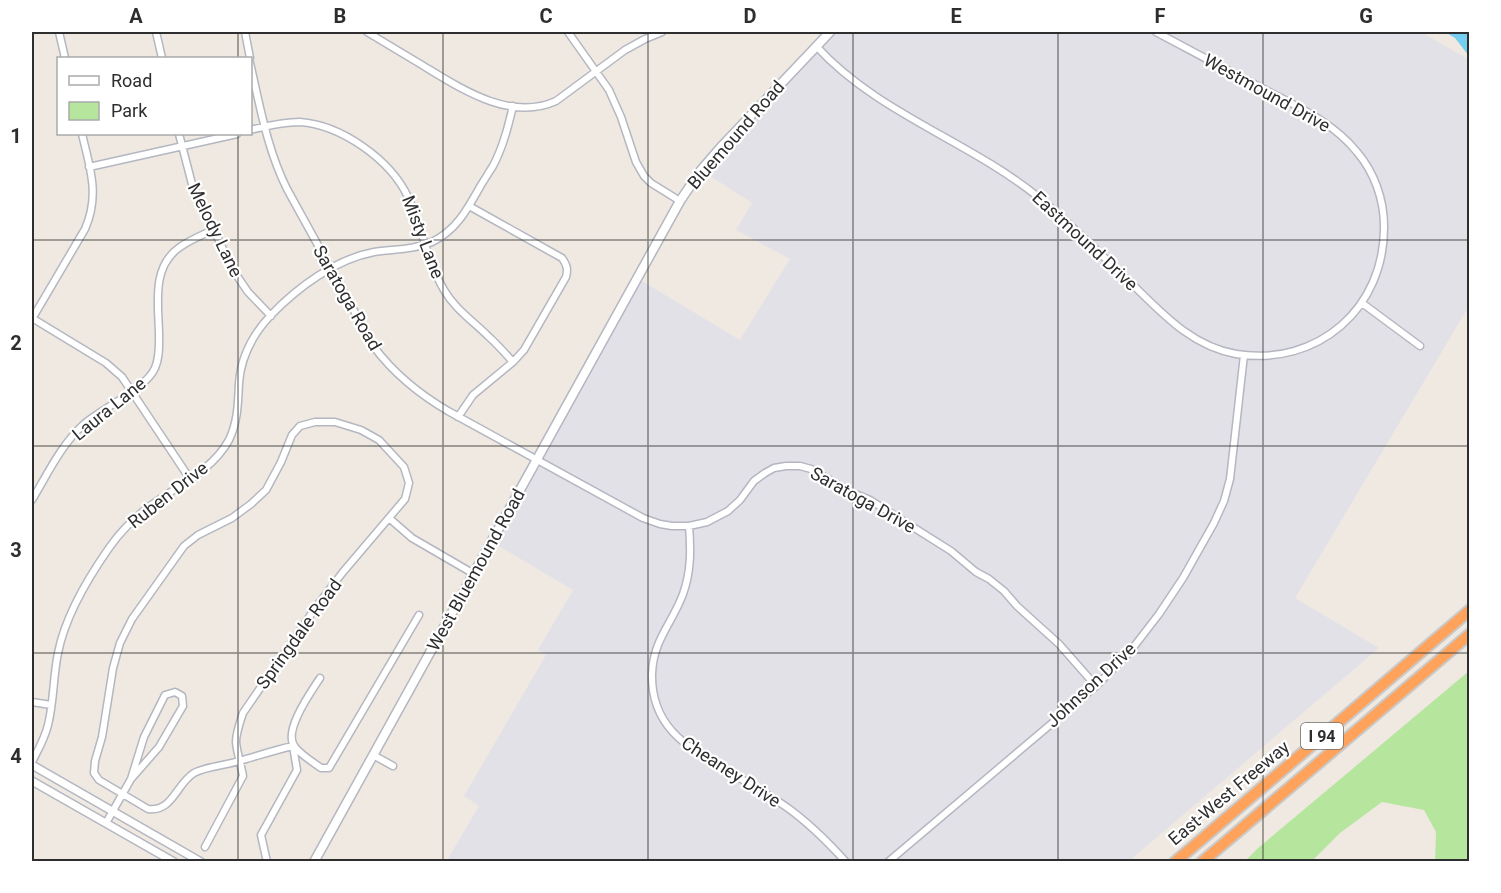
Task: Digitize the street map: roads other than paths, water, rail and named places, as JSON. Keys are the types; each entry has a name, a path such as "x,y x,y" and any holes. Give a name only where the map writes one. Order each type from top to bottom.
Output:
{"highway":[{"name":"East-West Freeway","path":"1175,861 1470,610"},
{"name":"East-West Freeway","path":"1202,861 1470,634"}],"main road":[{"name":"Bluemound Road","path":"637,278 680,201 701,170 830,32"},
{"name":"West Bluemound Road","path":"314,861 637,278"}],"street":[{"path":"59,32 65,57"},
{"path":"156,32 162,57"},
{"name":"Saratoga Road","path":"245,32 249,57"},
{"path":"366,32 468,93 495,102 527,107 549,104 564,96 631,47 662,32"},
{"path":"568,32 613,99 640,170 651,183 680,201"},
{"name":"Westmound Drive","path":"1156,32 1323,122 1344,138 1358,153 1370,169 1377,186 1384,220 1381,261 1362,303"},
{"name":"Eastmound Drive","path":"816,46 871,93 987,160 1037,196 1166,317 1184,332 1212,348 1245,355 1275,355 1292,352 1316,342 1342,326 1362,303"},
{"name":"Saratoga Road","path":"252,70 272,155 280,176 374,347 392,369 422,395 537,460"},
{"name":"Ruben Drive","path":"32,764 48,725 57,654 73,609 118,535 138,516 207,467 229,439 238,413 240,375 246,353 255,335 286,300 304,285 330,269 368,253 413,248 442,236 452,229 469,206 499,153 513,106"},
{"name":"Misty Lane","path":"252,129 293,122 317,125 341,134 369,151 388,167 401,183 409,199 440,284 451,300 513,362"},
{"path":"82,135 94,191 90,219 32,318 106,363 122,377 190,478"},
{"name":"Melody Lane","path":"179,135 192,184 233,270 243,285 271,316"},
{"path":"89,167 232,135"},
{"path":"458,417 472,394 519,357 531,341 566,277 567,267 562,258 469,206"},
{"name":"Laura Lane","path":"32,500 63,448 75,434 94,416 132,391 152,373 159,358 158,285 162,269 173,252 213,230"},
{"path":"1362,303 1420,346"},
{"name":"Johnson Drive","path":"888,861 1096,686 1129,653 1160,614 1183,578 1221,509 1228,491 1245,355"},
{"name":"Springdale Road","path":"205,847 243,776 240,761 236,741 243,713 316,608 405,500 410,483 404,467 379,440 361,430 335,422 315,422 300,426 292,435 266,490 232,518 198,535 184,546 132,620 120,643 113,668 94,773 99,780 122,795 148,809 157,810 165,805 196,772 240,761 293,746"},
{"name":"Saratoga Drive","path":"537,460 643,518 665,526 689,526 707,522 728,511 740,500 754,481 774,468 800,466 811,469 850,492 870,500 920,531 1004,591 1059,644 1096,686"},
{"path":"389,518 412,538 474,574"},
{"name":"Cheaney Drive","path":"689,526 690,559 687,580 679,604 661,636 653,661 653,688 661,714 684,744 784,805 820,834 846,861"},
{"path":"293,746 321,768 329,768 419,615"},
{"path":"267,861 261,835 297,770 290,737 294,722 320,678"},
{"path":"106,823 130,779 144,737 165,695 175,692 182,696 183,706 159,747 130,779"},
{"path":"32,702 51,705"},
{"path":"373,755 393,766"},
{"path":"32,764 201,861"},
{"path":"32,781 174,861"},
{"path":"163,855 170,844"}],"water":[{"path":"1445,32 1469,32 1469,56 1455,38"}]}
